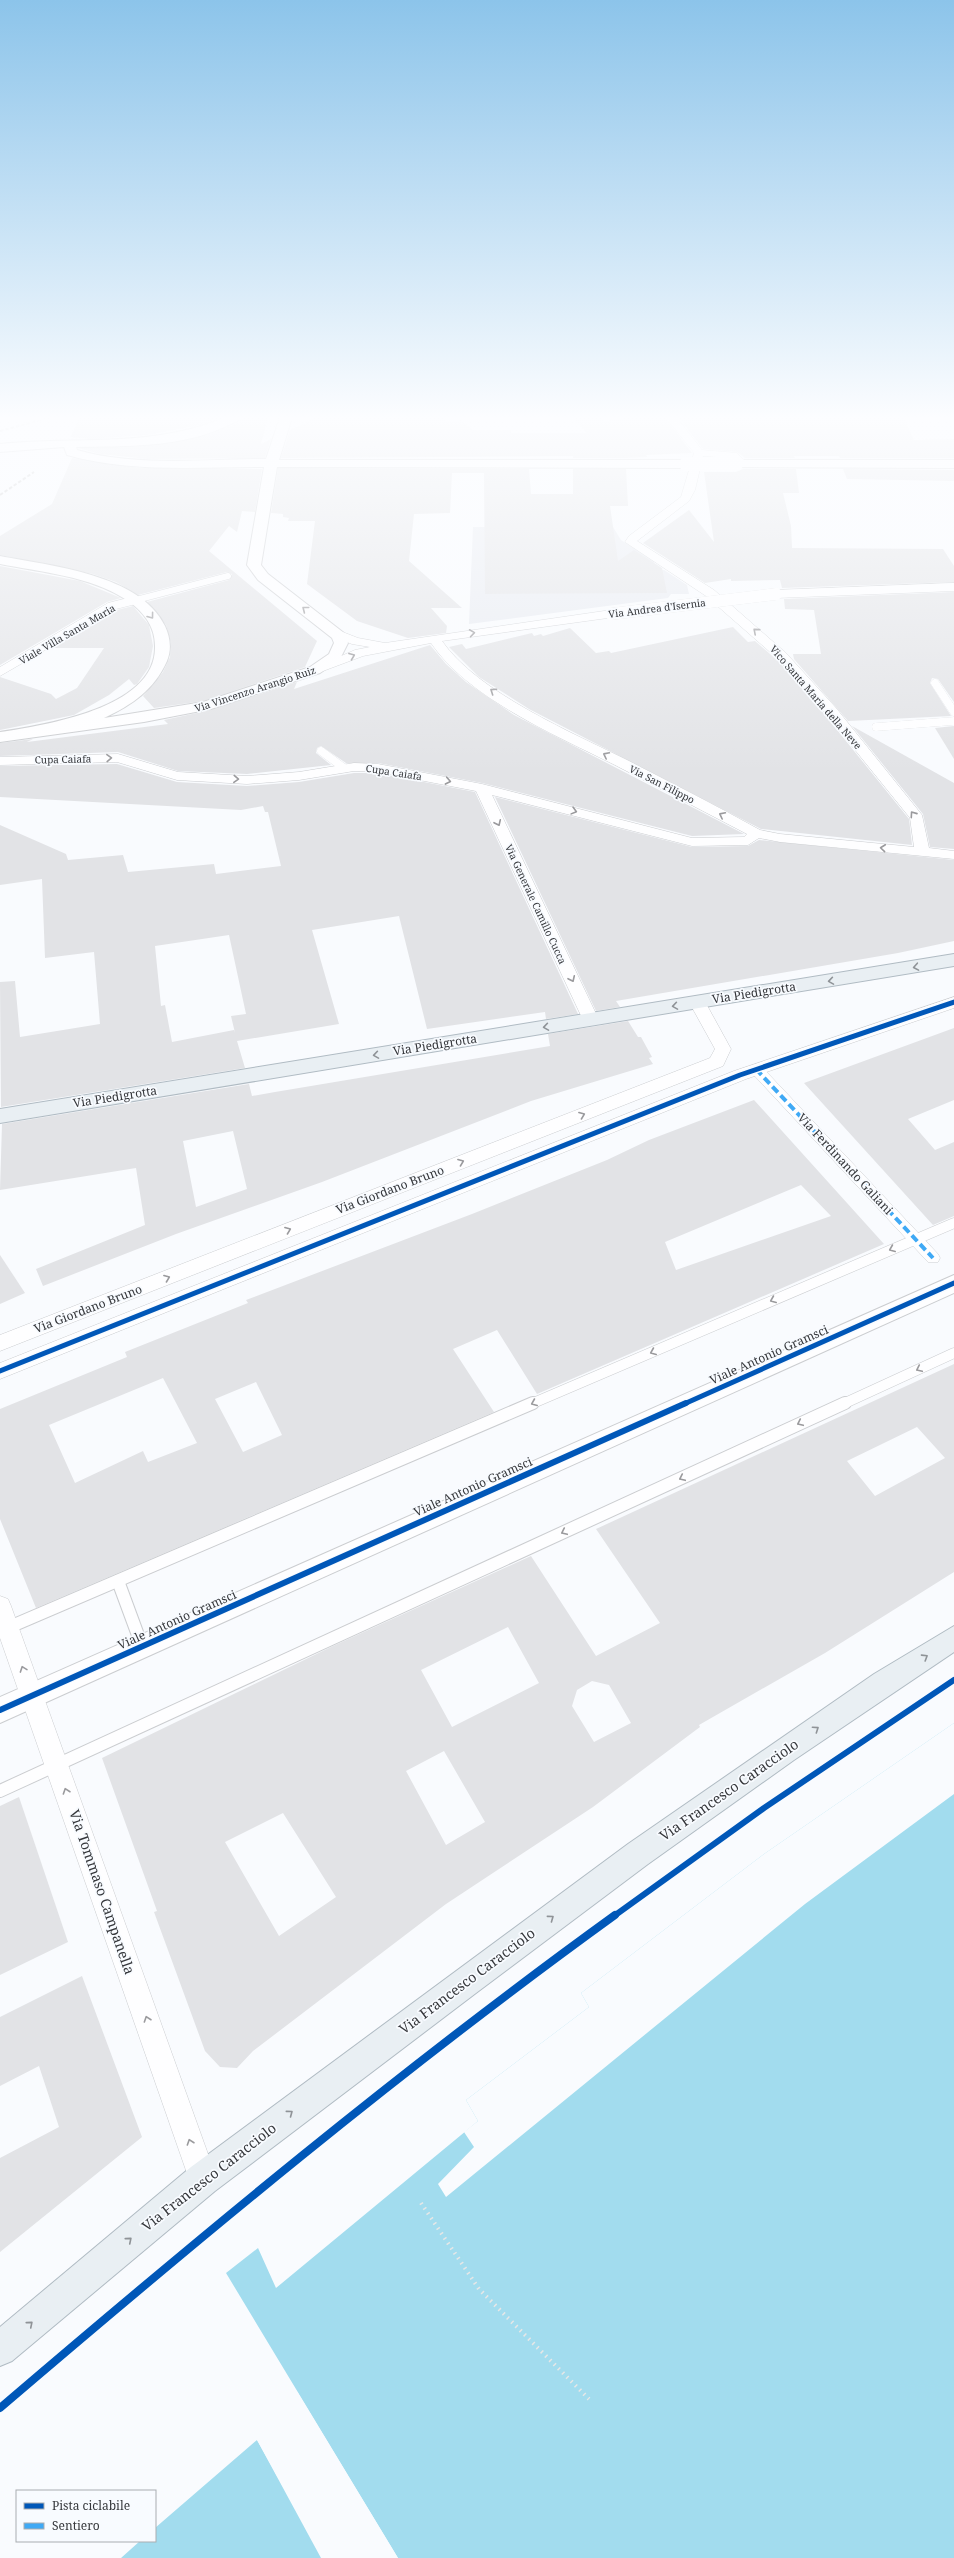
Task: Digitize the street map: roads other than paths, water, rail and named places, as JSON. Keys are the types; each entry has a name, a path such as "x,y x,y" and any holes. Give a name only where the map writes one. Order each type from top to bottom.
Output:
{"main road":[{"name":"Via Piedigrotta","path":"0,1116 954,960"},
{"name":"Via Francesco Caracciolo","path":"0,2349 203,2179 638,1854 883,1683 954,1638"}],"street":[{"path":"259,533 254,565 263,577 335,633 341,640 340,649 331,659 315,670"},
{"name":"Vico Santa Maria della Neve","path":"638,533 632,538 631,542 710,593 782,656 831,711 917,818 922,852"},
{"path":"0,560 92,581 136,600 141,604 157,624 163,648 157,667 135,694 132,703 139,711 168,714"},
{"name":"Via Andrea d'Isernia","path":"434,638 611,614 776,594 954,587"},
{"name":"Viale Villa Santa Maria","path":"0,672 112,606 136,600"},
{"path":"335,633 363,642 400,643"},
{"name":"Via San Filippo","path":"434,638 438,645 461,668 526,712 756,833 780,838 954,855"},
{"name":"Via Vincenzo Arangio Ruiz","path":"50,729 168,714 219,702 315,670 359,653 400,643 434,638"},
{"path":"0,737 50,729 94,716 135,694"},
{"name":"Cupa Caiafa","path":"0,761 118,758 177,776 247,780 299,776 344,768 382,768 482,788 692,842 748,842 756,833"},
{"name":"Via Generale Camillo Cucca","path":"482,788 591,1020"},
{"name":"Via Giordano Bruno","path":"0,1343 717,1062 722,1049 697,1002"},
{"path":"0,1371 756,1069 954,1002"},
{"name":"Via Ferdinando Galiani","path":"756,1069 933,1258"},
{"name":"Viale Antonio Gramsci","path":"0,1710 954,1283"},
{"name":"Via Tommaso Campanella","path":"3,1622 32,1695 203,2179"}],"lane":[{"path":"136,600 228,576"},
{"path":"935,683 954,712"},
{"path":"876,727 954,721"},
{"path":"321,751 344,768"},
{"path":"3,1622 118,1581 954,1223"},
{"path":"0,1791 954,1353"},
{"path":"118,1581 142,1646"}],"water":[{"path":"954,1723 954,2558 398,2558 226,2273 258,2248 276,2288 478,2121 466,2100 589,2007 581,1993 764,1854"},
{"path":"257,2440 321,2558 121,2558 139,2542 156,2542 156,2527"}]}
